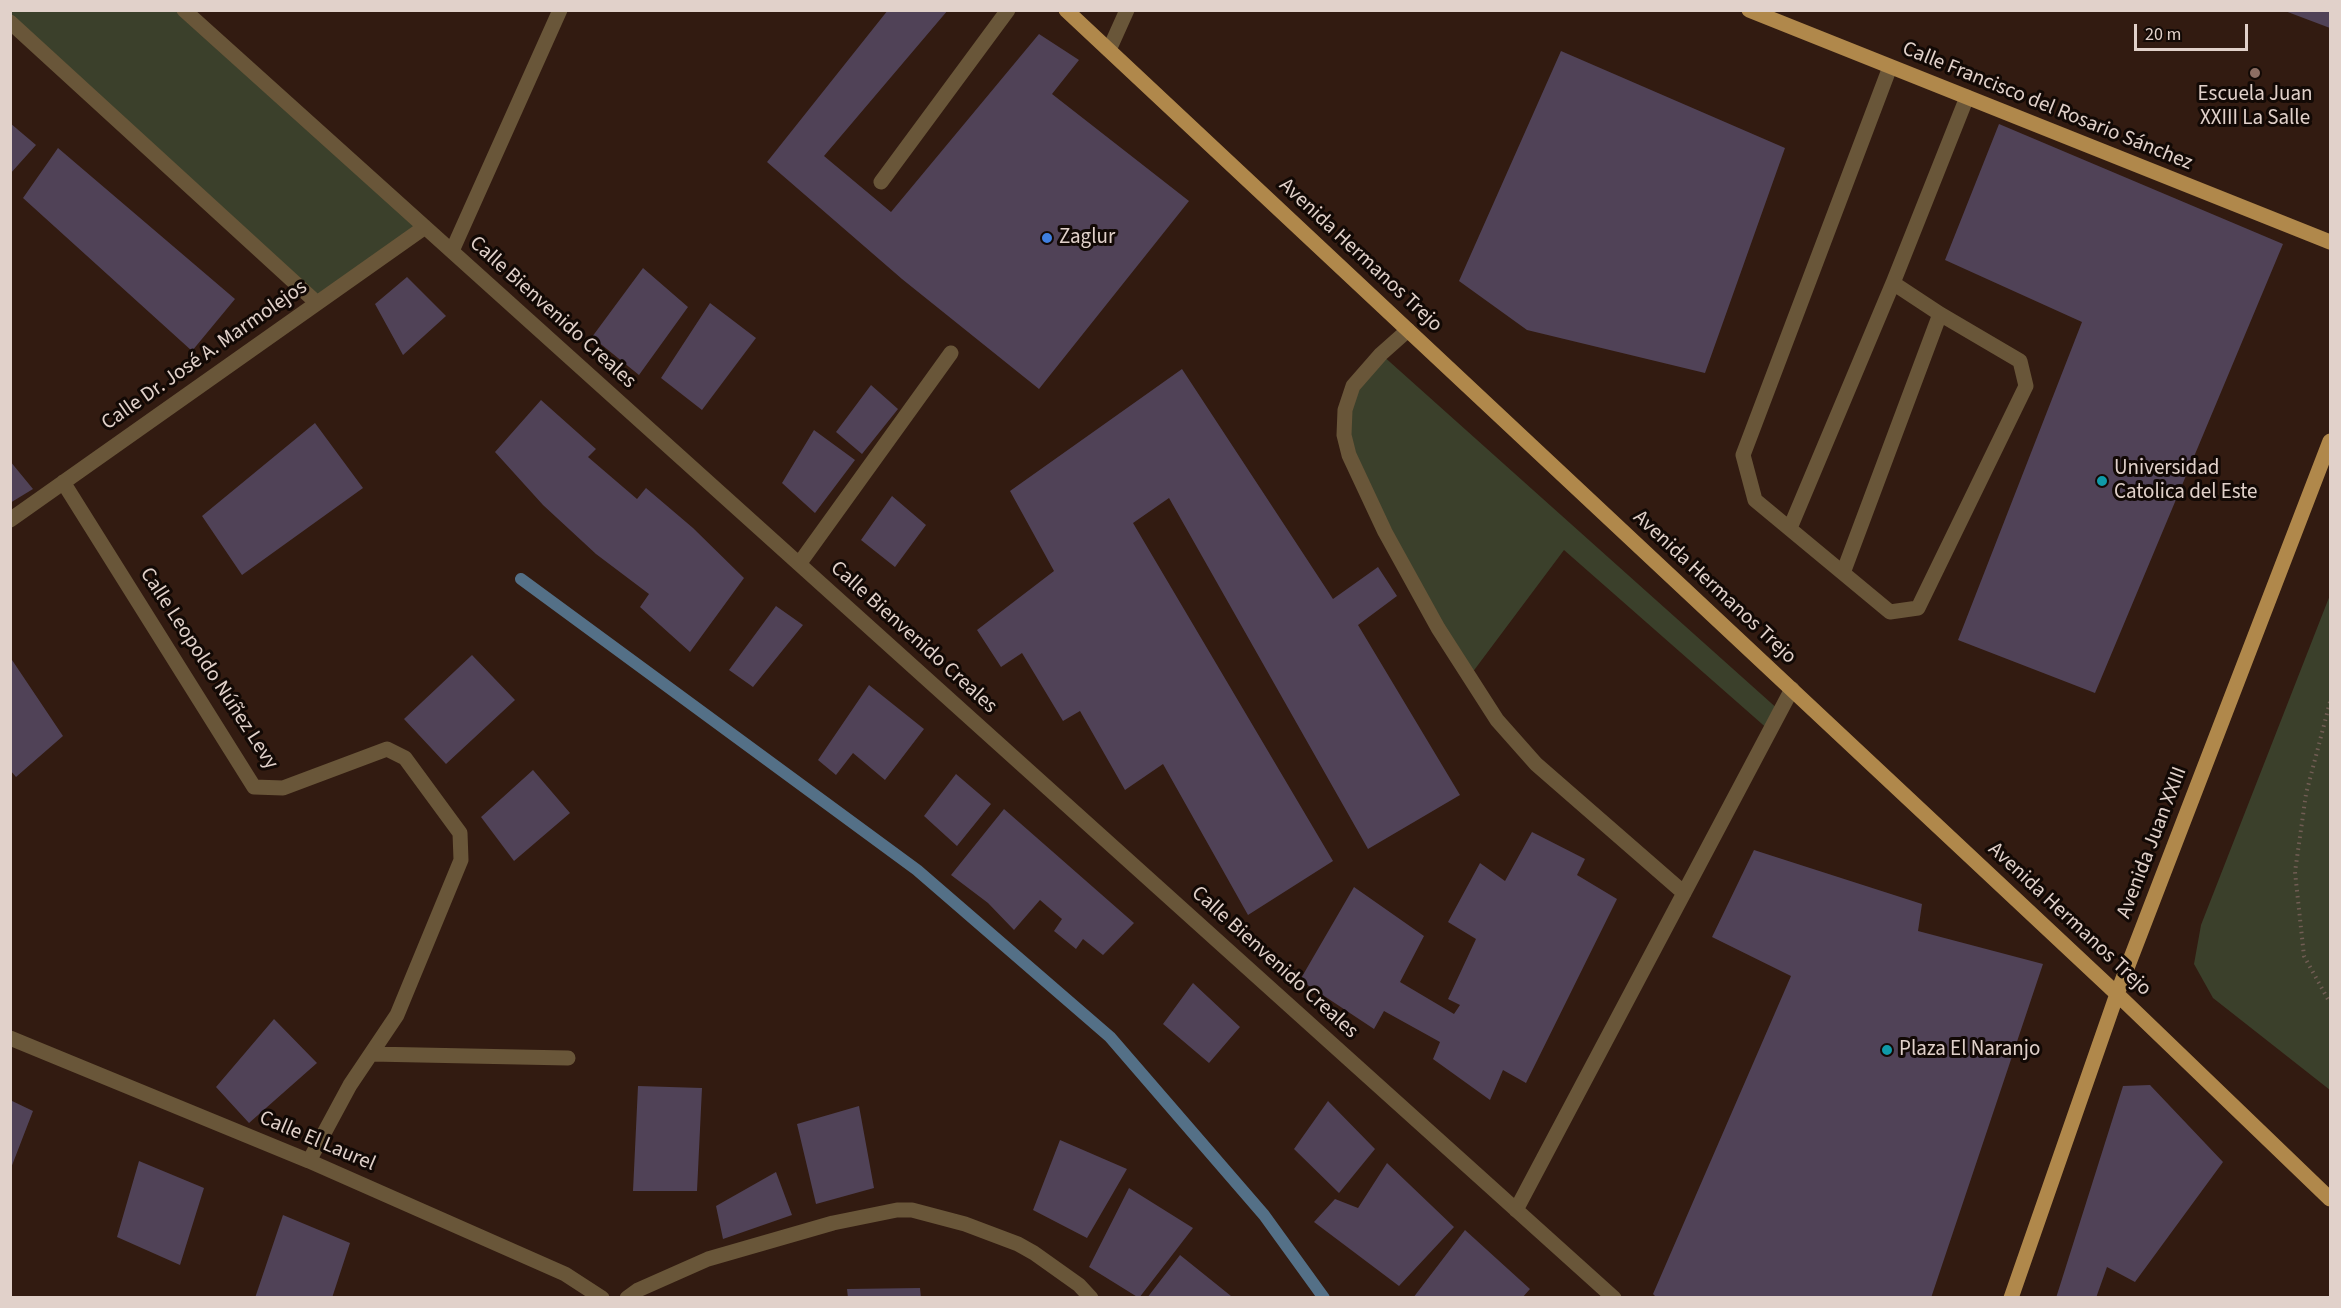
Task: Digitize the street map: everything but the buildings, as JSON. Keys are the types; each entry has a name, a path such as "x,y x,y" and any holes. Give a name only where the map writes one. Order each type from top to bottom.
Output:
{"main road":[{"name":"Avenida Hermanos Trejo","path":"1066,10 2117,994 2331,1199"},
{"name":"Calle Francisco del Rosario Sánchez","path":"1749,10 2331,242"},
{"name":"Avenida Juan XXIII","path":"2011,1298 2117,994 2331,441"}],"street":[{"name":"Calle Bienvenido Creales","path":"184,10 1614,1298"},
{"path":"452,251 560,10"},
{"path":"881,182 1008,10"},
{"path":"1109,50 1127,10"},
{"path":"10,22 317,303"},
{"path":"1890,67 1743,455 1755,500 1890,612 1918,608 2026,386 2020,361 1940,314 1893,283"},
{"path":"1790,528 1893,283 1967,97"},
{"name":"Calle Dr. José A. Marmolejos","path":"10,520 424,227"},
{"path":"1843,573 1940,314"},
{"path":"1408,330 1381,354 1353,386 1345,410 1344,435 1350,455 1385,532 1438,628 1497,720 1536,764 1684,893"},
{"path":"799,564 951,352"},
{"name":"Calle Leopoldo Núñez Levy","path":"63,482 254,787 283,788 387,749 405,758 460,833 461,860 397,1015 350,1085 309,1161"},
{"path":"1516,1210 1792,689"},
{"name":"Calle El Laurel","path":"10,1038 309,1161 565,1274 602,1298"},
{"path":"371,1054 568,1058"},
{"path":"627,1298 638,1290 708,1259 833,1223 897,1210 912,1210 965,1224 1018,1244 1079,1285 1091,1298"}],"path":[{"path":"2331,702 2306,794 2295,872 2304,956 2331,1003"}],"green space":[{"path":"10,11 184,11 425,227 317,303 11,22"},
{"path":"1381,354 1780,711 1770,731 1564,550 1469,677 1349,455 1345,410"},
{"path":"2330,595 2330,1090 2213,998 2194,964 2201,925"}],"waterway":[{"path":"521,579 917,870 1110,1037 1264,1215 1324,1298"}],"place":[{"name":"Escuela Juan XXIII La Salle","path":"2255,73"},
{"name":"Zaglur","path":"1047,238"},
{"name":"Universidad Catolica del Este","path":"2102,481"},
{"name":"Plaza El Naranjo","path":"1887,1050"}]}
